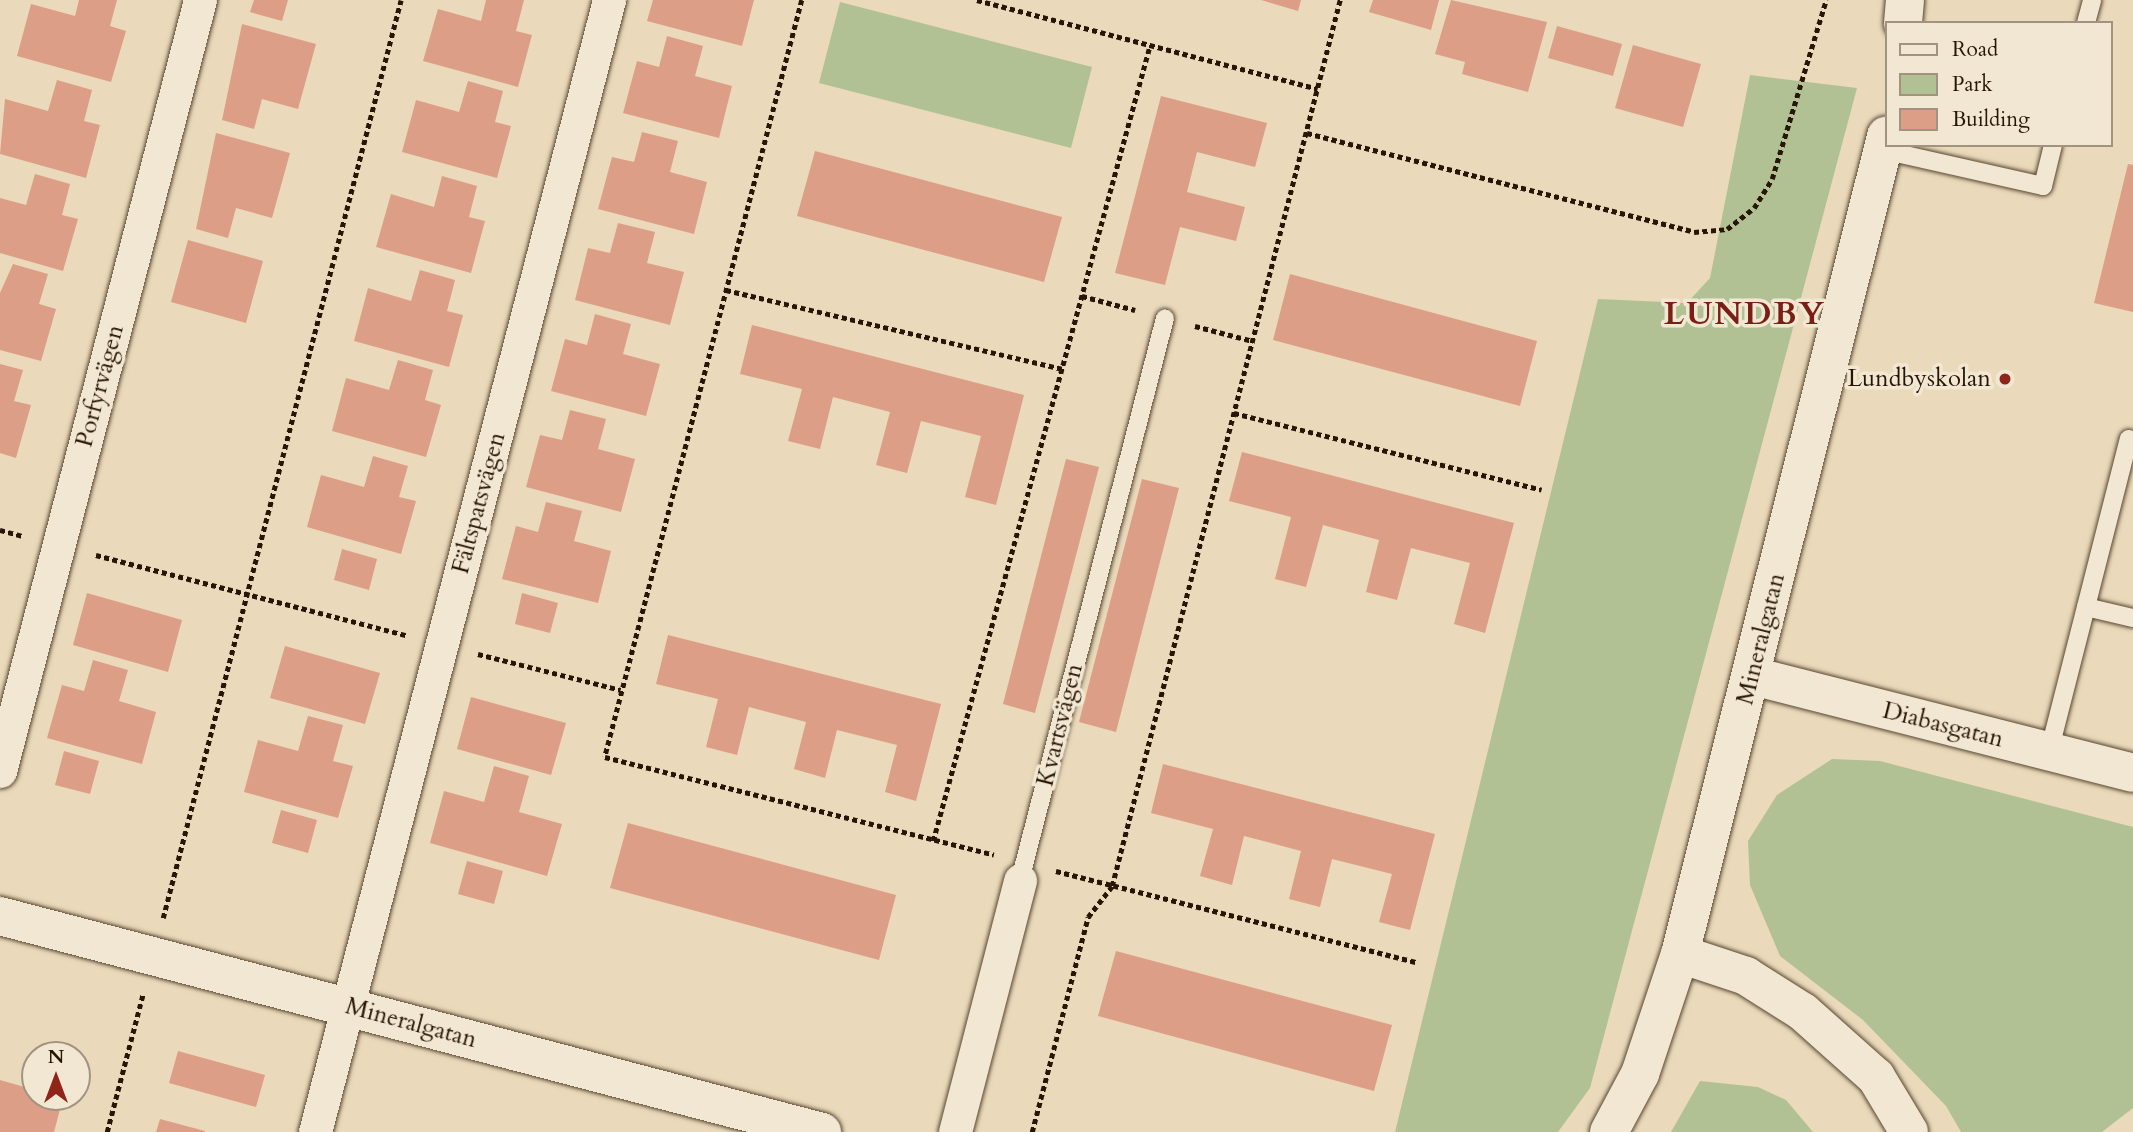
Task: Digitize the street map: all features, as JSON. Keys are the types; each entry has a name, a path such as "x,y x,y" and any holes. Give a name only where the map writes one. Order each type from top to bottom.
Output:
{"street":[{"name":"Porfyrvägen","path":"0,771 200,0"},
{"name":"Fältspatsvägen","path":"315,1132 610,0"},
{"path":"1903,21 1905,0"},
{"name":"Mineralgatan","path":"1609,1132 1640,1074 1679,954 1752,676 1884,147"},
{"name":"Diabasgatan","path":"1752,676 2133,773"},
{"name":"Kvartsvägen","path":"955,1132 1022,871"},
{"name":"Mineralgatan","path":"0,916 822,1132"},
{"path":"1679,954 1746,976 1803,1012 1876,1077 1909,1132"}],"lane":[{"path":"2087,21 2092,0"},
{"path":"1900,147 2043,186 2053,147"},
{"name":"Kvartsvägen","path":"1022,871 1165,318"},
{"path":"2049,752 2129,439"},
{"path":"2086,607 2133,618"}],"path":[{"path":"107,1132 401,0"},
{"path":"802,0 621,690 606,757 933,841 1022,871 1112,886 1416,962"},
{"path":"977,0 1318,89"},
{"path":"1032,1132 1088,917 1112,886 1340,0"},
{"path":"1307,133 1694,232 1727,229 1754,208 1772,179 1826,0"},
{"path":"933,841 1150,45"},
{"path":"726,290 1062,369"},
{"path":"1234,414 1542,490"},
{"path":"0,530 621,690"}],"green space":[{"path":"840,2 1092,67 1071,148 819,83"},
{"path":"1750,75 1857,88 1590,1088 1558,1132 1395,1132 1598,299 1687,303 1710,278"},
{"path":"1832,759 1880,761 2133,827 2133,1108 2102,1132 1961,1132 1946,1106 1863,1020 1780,956 1750,885 1748,841 1777,795"},
{"path":"1700,1081 1758,1087 1786,1100 1813,1132 1671,1132"}],"building":[{"path":"79,0 117,0 110,26 126,31 111,82 17,56 31,4 75,16"},
{"path":"254,0 288,0 282,21 250,12"},
{"path":"486,0 524,0 516,31 532,35 518,87 423,61 438,9 481,21"},
{"path":"653,0 754,0 742,46 647,21"},
{"path":"1261,0 1301,0 1298,11"},
{"path":"1373,0 1439,0 1431,30 1369,12"},
{"path":"1451,0 1547,22 1528,92 1462,74 1465,62 1435,54"},
{"path":"242,24 316,44 298,109 262,99 254,129 222,120"},
{"path":"1557,26 1622,44 1613,76 1548,58"},
{"path":"667,36 703,46 695,76 732,86 719,138 623,113 637,61 659,67"},
{"path":"1633,45 1701,64 1683,127 1615,108"},
{"path":"57,80 92,90 84,121 100,125 86,178 0,154 5,99 48,111"},
{"path":"468,81 503,91 495,122 511,126 497,178 402,152 416,100 459,112"},
{"path":"1161,96 1267,123 1255,167 1197,152 1187,192 1245,207 1236,241 1180,227 1165,285 1115,273"},
{"path":"642,132 678,141 670,172 707,182 694,234 598,209 612,157 634,162"},
{"path":"216,133 290,153 272,218 236,208 228,238 196,229"},
{"path":"815,151 1062,217 1044,282 797,216"},
{"path":"2128,164 2133,165 2133,312 2094,303"},
{"path":"35,174 70,184 62,215 78,219 63,271 0,253 0,198 26,205"},
{"path":"442,176 477,186 469,217 485,221 471,273 376,247 391,194 434,207"},
{"path":"618,223 655,232 647,263 684,272 670,325 575,300 588,248 610,253"},
{"path":"188,240 263,261 246,323 171,302"},
{"path":"13,264 48,274 39,304 56,309 41,361 0,350 0,293"},
{"path":"420,270 455,280 447,311 463,315 449,367 354,341 368,288 411,301"},
{"path":"1290,274 1537,341 1520,406 1273,340"},
{"path":"595,314 631,324 623,354 660,364 646,416 551,391 565,339 587,345"},
{"path":"752,325 1024,395 996,505 965,497 981,436 921,421 907,473 876,465 890,412 833,397 820,449 788,441 802,389 740,374"},
{"path":"398,360 433,370 425,400 441,405 426,457 332,431 346,378 389,390"},
{"path":"0,364 23,370 14,401 31,405 16,458 0,453"},
{"path":"570,410 606,419 598,449 635,459 621,512 526,487 540,435 562,440"},
{"path":"1242,452 1514,523 1485,633 1454,624 1470,563 1411,548 1397,600 1366,592 1379,540 1323,525 1306,587 1275,579 1291,517 1229,501"},
{"path":"373,456 408,466 399,497 416,501 401,554 307,527 321,475 364,487"},
{"path":"1066,459 1099,467 1035,713 1003,704"},
{"path":"1142,479 1179,488 1116,732 1079,722"},
{"path":"546,502 582,511 574,541 611,551 598,603 502,579 516,526 538,532"},
{"path":"342,549 377,559 369,590 334,580"},
{"path":"87,593 182,620 168,672 73,645"},
{"path":"522,593 558,603 550,633 515,624"},
{"path":"668,635 941,704 916,801 885,792 897,745 837,730 825,778 794,769 806,722 749,707 737,755 706,747 718,699 656,684"},
{"path":"285,646 380,673 365,724 270,698"},
{"path":"93,660 128,670 119,701 156,712 142,764 47,738 62,685 84,691"},
{"path":"471,697 566,723 551,775 457,749"},
{"path":"308,716 343,725 333,761 353,766 338,818 244,792 258,740 298,751"},
{"path":"64,751 99,761 90,794 55,785"},
{"path":"1163,764 1435,834 1410,930 1379,922 1392,874 1332,859 1320,907 1289,899 1301,851 1244,836 1232,885 1200,876 1213,829 1151,813"},
{"path":"494,766 529,776 519,812 562,824 547,876 430,843 444,791 484,802"},
{"path":"281,810 317,820 308,853 272,843"},
{"path":"628,823 896,895 879,960 610,888"},
{"path":"467,861 503,871 494,904 458,894"},
{"path":"1116,951 1392,1025 1374,1091 1098,1016"},
{"path":"178,1051 265,1075 256,1107 169,1083"},
{"path":"0,1080 21,1086 21,1111 60,1111 54,1132 0,1132"},
{"path":"160,1119 205,1131 205,1132 156,1132"}],"place":[{"name":"Lundbyskolan","path":"2005,379"}],"district":[{"name":"LUNDBY","path":"1745,314"}]}
